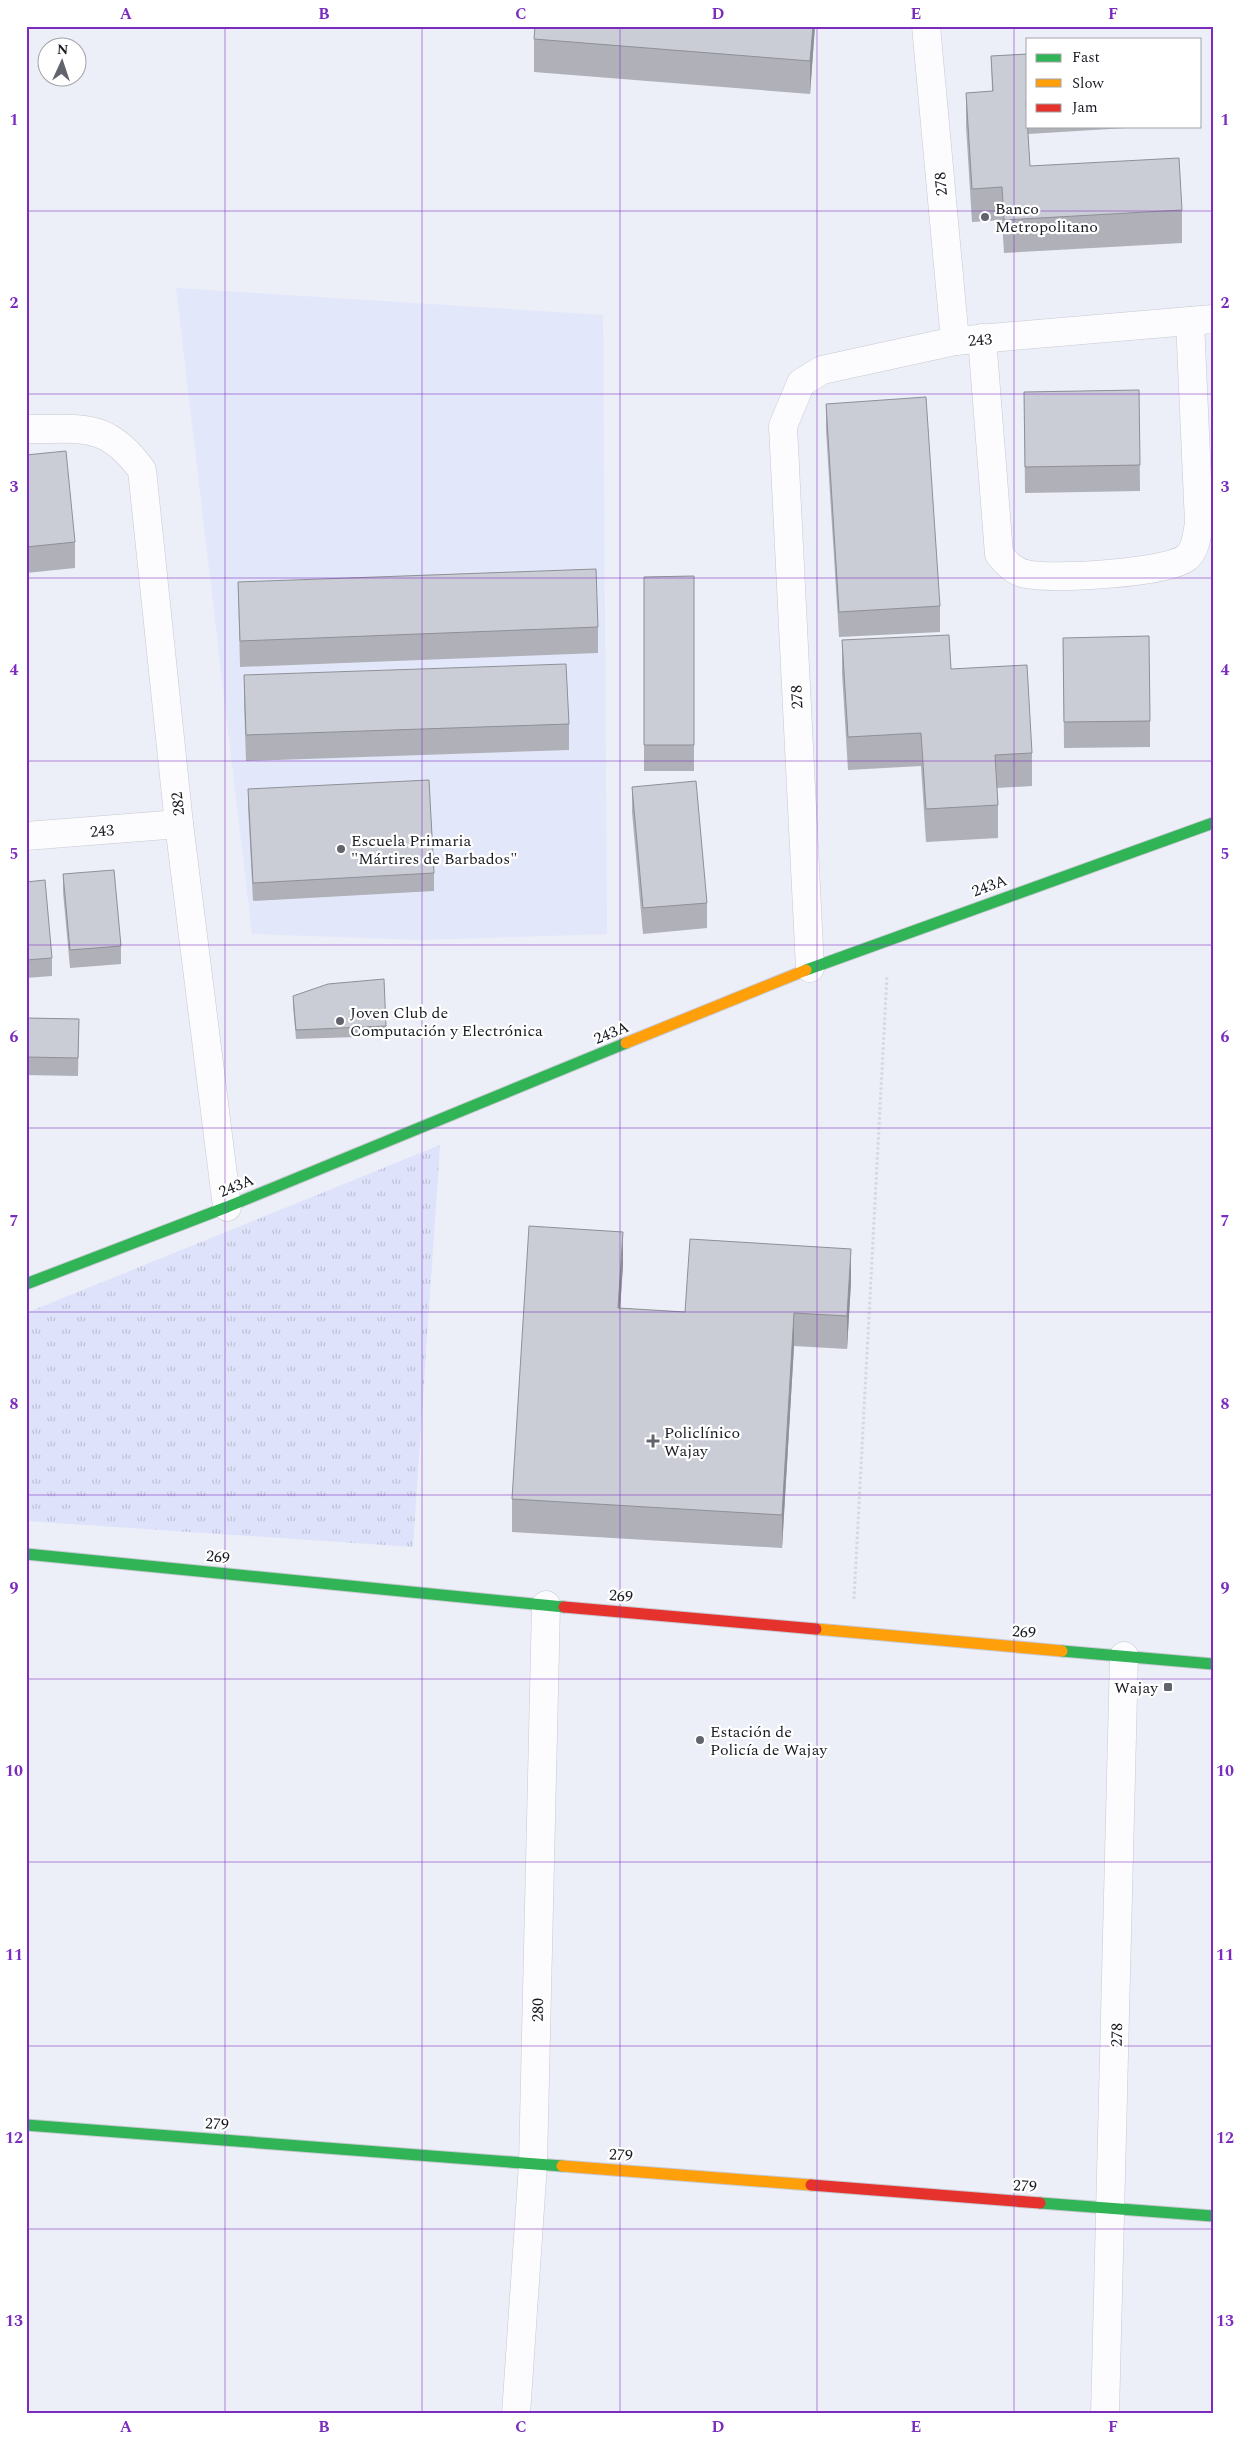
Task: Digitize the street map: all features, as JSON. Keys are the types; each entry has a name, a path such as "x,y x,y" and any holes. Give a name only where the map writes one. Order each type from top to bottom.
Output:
{"main road":[{"name":"243A","path":"26,1284 227,1206 810,968 1213,823"},
{"name":"269","path":"26,1554 546,1605 1213,1664"},
{"name":"279","path":"26,2125 1213,2216"}],"street":[{"name":"278","path":"926,26 955,341"},
{"name":"243","path":"783,426 802,383 822,370 955,341 1202,320"},
{"path":"982,338 999,554 1006,562 1024,574 1054,578 1168,566 1186,558 1195,544 1199,523 1202,320"},
{"name":"278","path":"783,426 810,968"},
{"name":"282","path":"26,429 88,430 107,435 128,450 142,470 178,824 227,1206"},
{"name":"243","path":"26,836 178,824"},
{"name":"280","path":"516,2414 533,2164 546,1605"},
{"name":"278","path":"1105,2414 1112,2208 1124,1656"}],"path":[{"path":"852,1632 890,938"}],"shaded area":[{"path":"176,288 603,315 607,934 421,940 252,934"}],"green space":[{"path":"440,1145 413,1547 26,1521 26,1313"}],"building":[{"path":"535,26 813,26 810,61 534,39"},
{"path":"1026,54 1026,128 1028,128 1030,166 1179,158 1182,210 1004,220 1002,187 972,189 966,93 993,91 991,56"},
{"path":"1139,390 1140,465 1025,467 1024,392"},
{"path":"926,397 940,606 839,612 826,404"},
{"path":"66,451 75,542 26,547 26,455"},
{"path":"596,569 598,627 240,641 238,582"},
{"path":"694,576 694,745 644,745 644,577"},
{"path":"949,635 951,669 1027,665 1032,753 995,755 998,805 926,809 921,733 848,737 842,640"},
{"path":"1149,636 1150,721 1064,722 1063,638"},
{"path":"566,664 569,724 246,735 244,675"},
{"name":"Escuela Primaria \"Mártires de Barbados\"","path":"429,780 434,873 253,883 248,789"},
{"path":"696,781 707,903 643,908 632,787"},
{"path":"114,870 121,946 70,950 63,874"},
{"path":"45,880 52,958 26,960 26,882"},
{"name":"Joven Club de Computación y Electrónica","path":"384,979 386,1026 296,1030 293,996 328,984"},
{"path":"26,1018 79,1019 78,1058 26,1057"},
{"name":"Policlínico Wajay","path":"529,1226 623,1232 618,1308 685,1312 690,1239 851,1249 847,1316 794,1313 782,1515 512,1499"}],"traffic: fast":[{"path":"806,970 1213,823"},
{"path":"26,1284 227,1207 626,1043"},
{"path":"26,1554 564,1607"},
{"path":"1062,1651 1213,1664"},
{"path":"26,2125 562,2166"},
{"path":"1040,2203 1213,2216"}],"traffic: slow":[{"path":"626,1043 806,970"},
{"path":"816,1629 1062,1651"},
{"path":"562,2166 811,2185"}],"traffic: jam":[{"path":"564,1607 816,1629"},
{"path":"811,2185 1040,2203"}],"place":[{"name":"Banco Metropolitano","path":"985,217"},
{"name":"Escuela Primaria \"Mártires de Barbados\"","path":"341,849"},
{"name":"Joven Club de Computación y Electrónica","path":"340,1021"},
{"name":"Policlínico Wajay","path":"653,1441"},
{"name":"Wajay","path":"1168,1687"},
{"name":"Estación de Policía de Wajay","path":"700,1740"}]}
